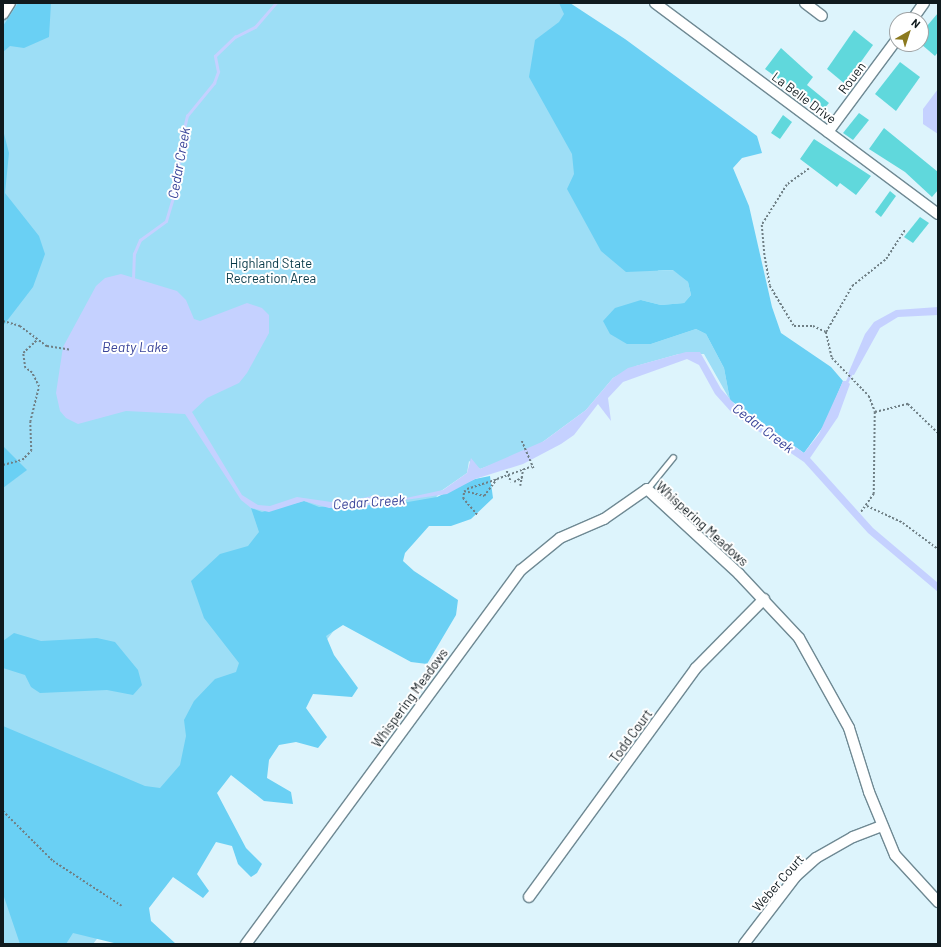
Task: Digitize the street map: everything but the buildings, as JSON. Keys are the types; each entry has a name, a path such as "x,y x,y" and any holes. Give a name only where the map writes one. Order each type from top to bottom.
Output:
{"street":[{"path":"3,14 10,3"},
{"name":"La Belle Drive","path":"656,3 938,214"},
{"path":"805,3 822,16"},
{"path":"918,12 924,3"},
{"name":"Rouen","path":"828,132 889,50"},
{"name":"Whispering Meadows","path":"246,944 521,570 560,538 604,519 647,489 764,599 799,638 850,728 881,826 895,855 938,902"},
{"name":"Todd Court","path":"529,897 696,668 764,599"},
{"name":"Weber Court","path":"744,944 796,876 816,858 852,837 881,826"}],"lane":[{"path":"647,489 673,457"}],"path":[{"path":"809,169 787,185 762,225 765,257 770,286 794,326 813,326 826,332"},
{"path":"860,514 867,506 876,482 875,412 869,396 832,358 826,332 852,286 886,260 906,230"},
{"path":"3,321 20,326 37,340 71,350"},
{"path":"3,465 22,460 31,451 30,422 37,406 39,387 32,373 25,368 23,353 37,340"},
{"path":"875,412 908,404 938,433"},
{"path":"522,441 534,469"},
{"path":"466,490 523,470 532,465"},
{"path":"507,470 511,482"},
{"path":"520,486 523,477 523,470"},
{"path":"514,482 523,477"},
{"path":"466,490 484,496 497,479"},
{"path":"466,490 463,499 477,515"},
{"path":"867,506 903,523 938,549"},
{"path":"3,811 53,861 122,906"}],"green space":[{"name":"Highland State Recreation Area","path":"3,3 569,3 658,271 674,270 688,282 691,295 684,303 661,305 641,300 651,344 696,329 706,334 724,368 730,400 704,354 679,354 636,366 613,378 586,410 533,449 480,469 469,461 467,473 441,491 93,944 3,944"}],"shaded area":[{"path":"18,3 51,3 49,37 24,48 10,46 3,52 3,26"},
{"path":"559,3 570,3 625,39 757,136 762,153 742,158 733,168 749,206 772,307 781,333 831,367 843,381 825,424 804,453 730,400 724,368 706,334 696,329 651,344 627,344 610,334 603,321 615,308 641,300 661,305 684,303 691,295 688,282 673,270 626,272 601,251 567,189 574,174 572,154 529,77 535,40 559,22 564,14"},
{"path":"3,130 9,153 5,193 39,236 45,254 33,287 3,326"},
{"path":"3,446 27,470 3,488"},
{"path":"490,476 493,498 471,519 451,526 429,526 405,553 403,561 414,571 458,600 456,615 427,664 411,662 343,625 326,636 334,655 358,688 352,697 313,694 306,708 327,737 318,748 296,742 279,745 269,760 267,778 291,792 293,804 264,801 231,775 217,793 246,848 262,864 257,873 251,877 238,864 232,846 216,842 197,874 209,891 203,898 173,877 149,908 151,921 176,944 118,944 73,933 66,944 20,944 3,894 3,726 145,786 160,788 180,765 186,736 184,720 194,701 215,679 236,672 239,663 204,618 191,581 220,554 248,546 259,532 251,508 262,512 304,501 319,507 408,502 437,497 475,479"},
{"path":"14,633 41,641 97,638 115,642 138,670 142,685 133,695 107,690 40,693 31,687 25,675 3,668 3,641"}],"water":[{"path":"938,89 938,134 923,124 923,109"},
{"name":"Beaty Lake","path":"121,274 177,291 186,300 194,319 200,321 247,303 262,308 269,315 269,333 247,373 239,383 207,398 192,412 242,495 258,505 270,506 297,497 338,503 372,496 406,498 443,490 467,473 471,458 480,469 544,441 586,410 613,378 628,368 686,352 700,352 721,389 738,408 804,453 819,434 843,381 847,381 850,384 838,417 810,458 873,528 938,583 938,592 868,533 804,462 733,414 715,394 699,365 687,359 623,382 608,398 611,421 598,404 574,435 561,444 523,464 475,479 447,494 363,506 329,508 304,501 269,512 251,508 241,500 185,414 126,411 78,424 66,418 60,411 56,393 63,347 96,286 105,278"},
{"path":"938,307 938,315 898,317 880,328 854,375 848,374 865,334 874,322 896,310"}],"waterway":[{"name":"Cedar Creek","path":"133,280 134,254 140,240 166,221 178,181 180,146 187,116 214,83 218,72 215,56 235,37 255,27 276,3"},
{"path":"847,381 850,375"}]}
